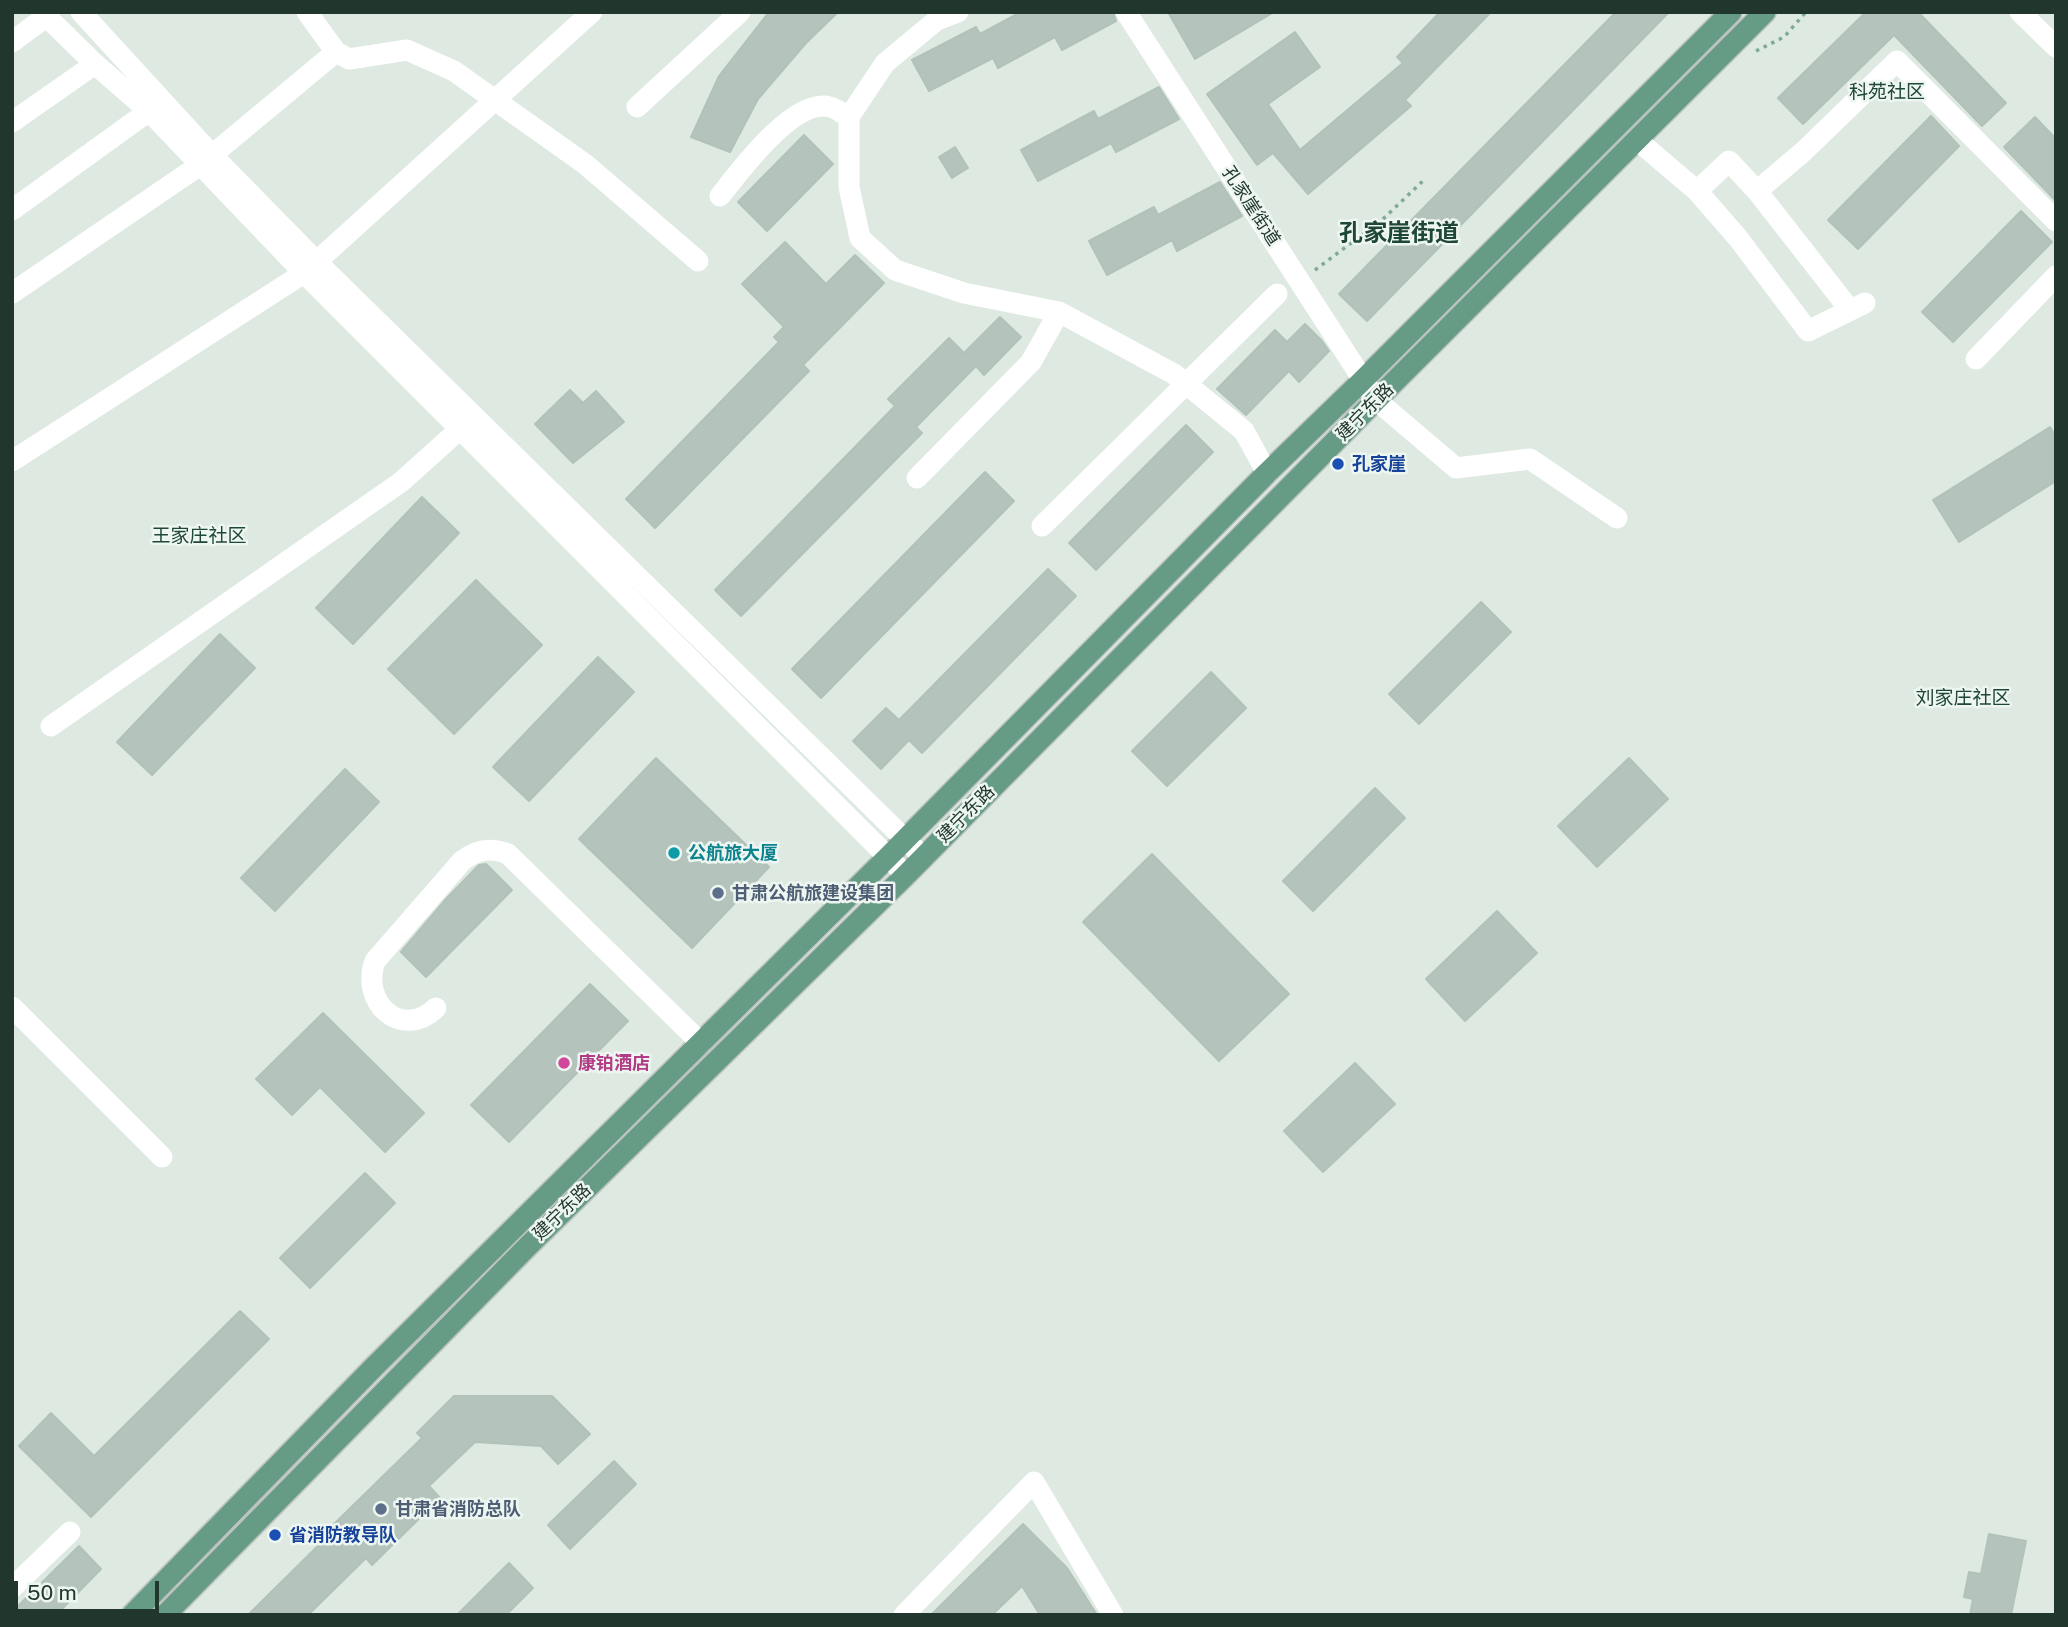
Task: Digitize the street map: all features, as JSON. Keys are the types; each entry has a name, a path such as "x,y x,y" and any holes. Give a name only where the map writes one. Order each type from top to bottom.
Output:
{"main road":[{"name":"建宁东路","path":"132,1615 364,1377 888,858 1267,473 1363,381 1731,12"},
{"name":"建宁东路","path":"165,1615 527,1247 906,875 1765,12"}],"street":[{"path":"81,12 206,160 310,267 460,429 906,875"},
{"path":"307,12 335,52 349,59 407,50 454,71 585,164 698,261"},
{"path":"12,461 310,267 592,12"},
{"path":"637,107 740,12"},
{"path":"958,12 937,20 885,63 849,117 849,187 860,238 895,270 964,293 1059,312 1174,374 1244,431 1267,473"},
{"name":"孔家崖街道","path":"1126,12 1376,400 1456,468 1530,459 1617,518"},
{"path":"2020,12 2056,47"},
{"path":"12,42 44,14 95,64 206,160"},
{"path":"12,293 206,160 335,52"},
{"path":"1757,191 1804,152 1897,61 2056,221"},
{"path":"12,122 95,64"},
{"path":"720,196 757,149 801,111 828,106 849,117"},
{"path":"12,210 149,111"},
{"path":"1637,140 1697,191 1738,238 1808,331 1858,307 1728,161 1697,191"},
{"path":"310,267 923,858"},
{"path":"1976,359 2056,276"},
{"path":"1042,526 1277,294"},
{"path":"917,478 1031,362 1059,312"},
{"path":"51,726 401,482 460,429"},
{"path":"436,1008 424,1017 400,1021 380,1005 372,990 370,981 375,961 462,860 479,851 499,850 508,854 701,1043"},
{"path":"12,1007 162,1157"},
{"path":"904,1615 1034,1482 1114,1615"},
{"path":"12,1588 70,1532"}],"path":[{"path":"1784,37 1806,12"},
{"path":"1299,282 1382,220 1426,178"}],"building":[{"path":"769,12 838,12 806,43 758,99 730,152 691,137 719,76"},
{"path":"1021,12 1113,12 1116,21 1062,50 1055,37 998,68 993,58 929,91 912,60 976,27 980,34"},
{"path":"1168,12 1274,12 1195,59"},
{"path":"1440,12 1491,12 1405,100 1411,106 1308,194 1273,153 1257,165 1207,94 1295,32 1320,67 1268,104 1300,150 1403,63 1397,57"},
{"path":"1616,12 1669,12 1367,321 1339,294"},
{"path":"1866,12 1918,12 2006,103 1982,126 1894,35 1803,124 1778,98"},
{"path":"1159,87 1179,119 1116,152 1111,143 1038,181 1021,150 1094,111 1098,119"},
{"path":"1931,116 1959,146 1858,249 1828,220"},
{"path":"2035,117 2056,139 2056,201 2004,147"},
{"path":"804,135 833,164 767,231 738,202"},
{"path":"955,147 968,168 952,178 939,157"},
{"path":"1220,182 1242,216 1177,251 1172,240 1107,275 1089,241 1154,207 1158,215"},
{"path":"2021,211 2052,242 1953,342 1922,312"},
{"path":"785,242 826,284 855,255 884,283 803,365 809,371 655,528 626,499 779,342 774,337 784,327 742,284"},
{"path":"1000,317 1021,337 984,375 976,366 916,427 922,433 741,616 715,590 895,406 888,399 949,338 964,353"},
{"path":"1305,324 1329,351 1299,382 1289,371 1246,415 1217,389 1275,330 1287,342"},
{"path":"570,390 583,403 596,391 624,422 573,463 535,424"},
{"path":"1186,425 1213,452 1096,570 1069,543"},
{"path":"2050,427 2056,437 2056,481 1959,542 1933,500"},
{"path":"985,472 1014,501 821,698 792,669"},
{"path":"422,497 459,533 353,644 316,608"},
{"path":"1048,569 1076,596 922,753 909,740 881,769 853,741 886,708 899,720"},
{"path":"476,580 542,645 454,734 388,669"},
{"path":"1481,602 1511,632 1419,724 1389,694"},
{"path":"220,634 255,668 152,775 117,742"},
{"path":"598,657 634,692 529,801 493,767"},
{"path":"1211,672 1246,708 1167,786 1132,751"},
{"name":"公航旅大厦","path":"656,758 769,867 692,948 579,839"},
{"path":"1629,758 1668,799 1597,867 1558,826"},
{"path":"345,769 379,802 275,911 241,878"},
{"path":"1375,788 1405,818 1313,911 1283,881"},
{"path":"1152,854 1289,994 1219,1061 1083,922"},
{"path":"486,864 512,890 426,977 401,952 446,899 479,865"},
{"path":"1497,911 1537,953 1465,1021 1426,979"},
{"path":"590,984 628,1021 509,1142 471,1105"},
{"path":"323,1013 424,1113 385,1152 320,1087 292,1115 256,1079"},
{"path":"1355,1063 1395,1104 1323,1172 1284,1131"},
{"path":"365,1173 395,1203 310,1288 280,1258"},
{"path":"240,1311 269,1339 91,1517 19,1446 51,1413 94,1456"},
{"path":"454,1396 552,1396 590,1434 558,1464 541,1446 475,1442 429,1486 440,1498 372,1565 366,1558 308,1615 248,1615 336,1528 333,1525 422,1438 417,1433"},
{"path":"614,1461 636,1484 570,1549 548,1525"},
{"path":"1023,1524 1067,1568 1097,1615 1040,1615 1022,1586 992,1615 931,1615"},
{"path":"1989,1534 2026,1541 2011,1615 1970,1615 1973,1599 1964,1597 1969,1572 1981,1574"},
{"path":"79,1546 101,1569 56,1615 12,1615 12,1612"},
{"path":"509,1563 533,1588 506,1615 457,1615"}],"place":[{"name":"孔家崖","path":"1338,464"},
{"name":"公航旅大厦","path":"674,853"},
{"name":"甘肃公航旅建设集团","path":"718,893"},
{"name":"康铂酒店","path":"564,1063"},
{"name":"甘肃省消防总队","path":"381,1509"},
{"name":"省消防教导队","path":"275,1535"}],"district":[{"name":"科苑社区","path":"1887,92"},
{"name":"孔家崖街道","path":"1399,234"},
{"name":"王家庄社区","path":"199,536"},
{"name":"刘家庄社区","path":"1963,698"}]}
